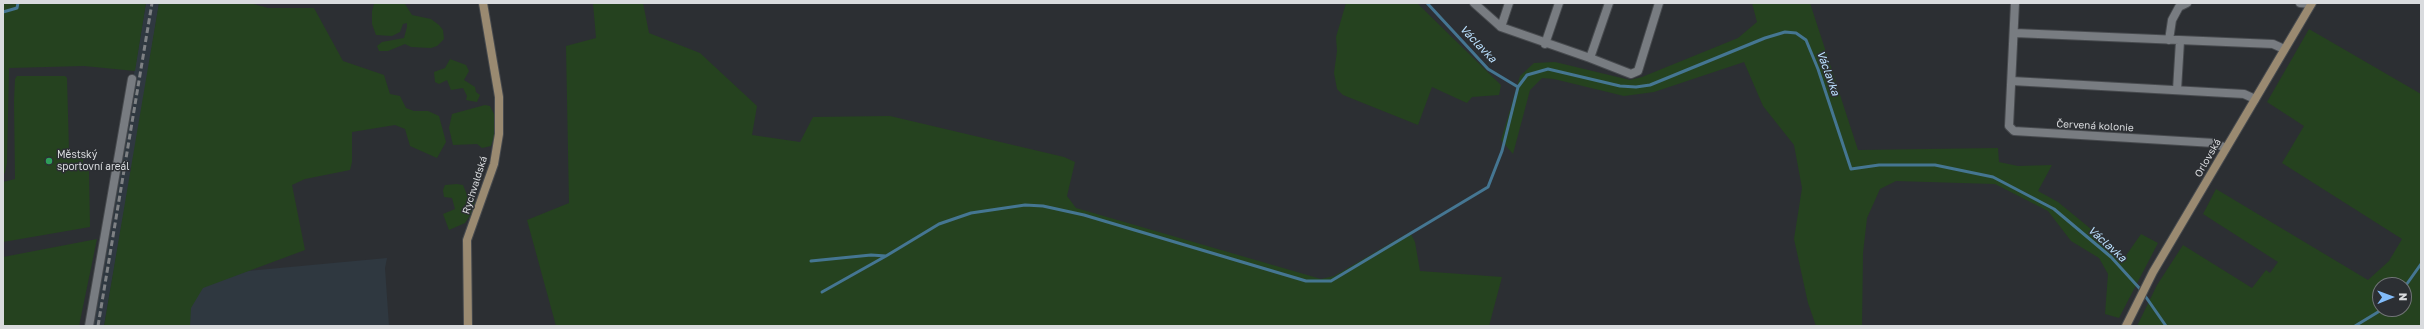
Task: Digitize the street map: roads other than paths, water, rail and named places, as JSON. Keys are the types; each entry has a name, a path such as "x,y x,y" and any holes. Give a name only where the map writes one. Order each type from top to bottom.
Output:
{"main road":[{"name":"Rychvaldská","path":"468,326 467,240 494,164 499,134 499,97 483,3"},
{"name":"Orlovská","path":"2126,326 2153,272 2311,4"}],"street":[{"path":"1474,3 1501,27 1631,74 1638,71 1659,3"},
{"path":"1501,27 1509,3"},
{"path":"1545,44 1559,3"},
{"path":"1590,58 1609,3"},
{"name":"Červená kolonie","path":"2015,3 2015,33 2009,126 2014,131 2214,143 2226,148"},
{"path":"2169,40 2172,20 2179,7 2187,3"},
{"path":"2300,3 2311,4"},
{"path":"2015,33 2273,44 2284,49"},
{"path":"2177,90 2180,41"},
{"path":"89,326 132,80"},
{"path":"2012,81 2244,94 2254,99"}],"waterway":[{"path":"3,12 17,8 18,3"},
{"name":"Václavka","path":"1427,3 1488,69 1518,87 1527,75 1548,69 1620,86 1636,87 1650,85 1765,38 1785,32 1796,33 1806,40 1818,69 1851,169 1879,165 1935,165 1993,177 2054,209 2111,257 2141,290 2166,326"},
{"path":"811,261 871,255 886,256 939,224 971,213 1025,205 1043,206 1084,215 1306,281 1331,281 1488,187 1502,151 1518,87"},
{"path":"822,292 886,256"},
{"path":"2412,277 2421,264"},
{"path":"2355,326 2372,316"}],"railway":[{"path":"98,326 152,3"}],"place":[{"name":"Městský sportovní areál","path":"49,161"}]}
